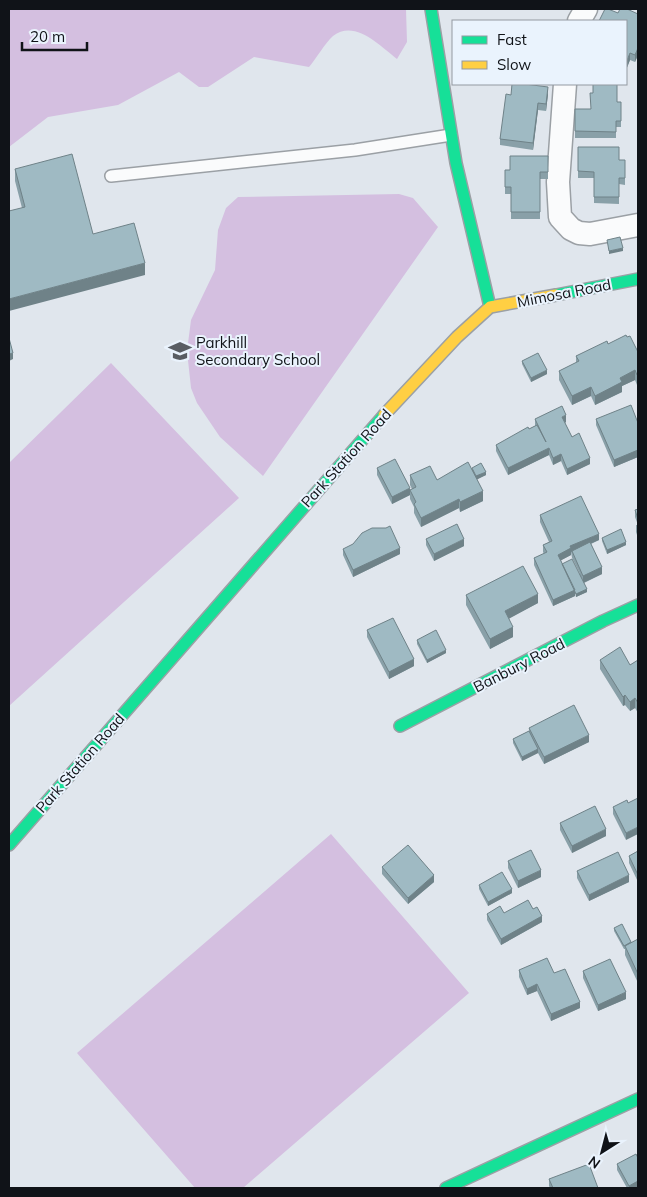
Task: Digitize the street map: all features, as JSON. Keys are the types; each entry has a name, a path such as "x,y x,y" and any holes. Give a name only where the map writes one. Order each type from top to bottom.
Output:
{"street":[{"path":"431,9 456,163 490,307"},
{"path":"580,20 586,9"},
{"path":"565,85 558,182 560,217 571,230 579,233 590,234 638,225"},
{"name":"Mimosa Road","path":"490,307 638,279"},
{"name":"Park Station Road","path":"9,846 373,427 457,336 490,307"},
{"name":"Banbury Road","path":"400,726 603,621 638,605"},
{"path":"446,1188 638,1099"}],"lane":[{"path":"111,176 354,150 451,135"}],"shaded area":[{"path":"9,9 406,9 407,42 397,59 367,36 358,32 341,32 330,39 309,67 254,57 208,87 199,87 179,72 118,105 48,117 9,147"},
{"path":"399,194 413,198 438,227 263,476 220,437 197,403 191,388 187,351 191,320 215,270 218,230 226,208 238,197"},
{"path":"111,363 239,498 9,706 9,463"},
{"path":"331,834 469,993 243,1188 195,1188 77,1053"}],"building":[{"path":"605,9 618,13 620,9 627,9 638,14 638,48 635,55 630,53 627,60 627,20 600,20"},
{"path":"512,85 548,87 546,104 538,103 533,143 500,139 506,94 511,95"},
{"path":"593,85 617,85 617,102 621,102 621,121 616,121 616,132 575,131 575,109 591,109 590,93 593,93"},
{"path":"578,147 619,147 619,160 625,160 625,178 619,178 619,197 594,197 594,172 578,171"},
{"path":"72,154 93,234 134,223 145,263 9,299 9,211 25,207 15,169"},
{"path":"510,156 548,156 548,172 540,172 540,212 511,212 511,187 505,187 505,170 510,170"},
{"path":"620,237 623,248 609,251 607,240"},
{"path":"626,335 627,337 630,336 638,352 638,375 635,370 620,378 622,382 595,396 591,387 572,396 559,371 579,361 576,356 607,341 608,344"},
{"path":"9,338 13,353 9,354"},
{"path":"538,353 547,370 531,378 522,361"},
{"path":"631,405 638,423 638,450 614,460 596,419"},
{"path":"562,406 566,415 562,417 572,437 579,433 590,458 567,469 561,454 553,458 549,448 508,468 496,445 528,427 529,429 537,425 546,442 535,419"},
{"path":"395,459 410,488 392,497 377,468"},
{"path":"468,462 483,491 460,502 459,499 421,518 410,490 416,487 410,475 430,466 437,480"},
{"path":"481,463 486,472 476,476 472,468"},
{"path":"581,496 599,534 570,546 571,548 558,555 575,590 553,600 534,558 547,552 543,545 552,541 540,515"},
{"path":"457,524 464,539 434,554 426,539"},
{"path":"390,526 400,548 353,570 343,549 353,544 362,533 372,528 386,528"},
{"path":"621,529 626,542 607,550 602,538"},
{"path":"590,542 602,567 583,576 572,551"},
{"path":"572,559 587,589 576,594 562,564"},
{"path":"523,566 538,594 505,611 513,627 490,639 466,595"},
{"path":"393,618 414,659 389,672 367,630"},
{"path":"436,630 446,650 427,660 417,640"},
{"path":"620,647 630,665 638,660 638,703 635,698 630,702 625,695 623,697 600,660"},
{"path":"574,705 589,735 544,757 529,728"},
{"path":"529,731 538,749 522,757 513,739"},
{"path":"638,798 638,827 626,833 613,807 627,800 628,803"},
{"path":"595,806 606,829 572,846 560,823"},
{"path":"408,845 434,875 408,898 382,867"},
{"path":"531,850 541,870 518,881 508,861"},
{"path":"638,851 638,875 629,856"},
{"path":"618,852 629,875 589,895 577,871"},
{"path":"502,872 512,889 488,902 479,885"},
{"path":"528,900 533,909 537,907 542,916 501,939 487,914 500,906 504,913"},
{"path":"622,924 631,942 624,946 614,928"},
{"path":"638,939 638,974 625,946"},
{"path":"547,958 554,973 565,969 580,1002 551,1014 537,984 527,989 519,970"},
{"path":"610,959 626,992 598,1005 583,971"},
{"path":"636,1154 638,1158 638,1181 629,1186 617,1164"},
{"path":"589,1164 598,1188 553,1188 549,1179"}],"traffic: fast":[{"path":"431,9 456,163 490,307"},
{"path":"556,295 638,279"},
{"path":"9,845 384,415"},
{"path":"400,726 603,621 638,605"},
{"path":"446,1188 638,1099"}],"traffic: slow":[{"path":"384,415 457,337 490,307 556,295"}],"place":[{"name":"Parkhill Secondary School","path":"180,351"}]}
